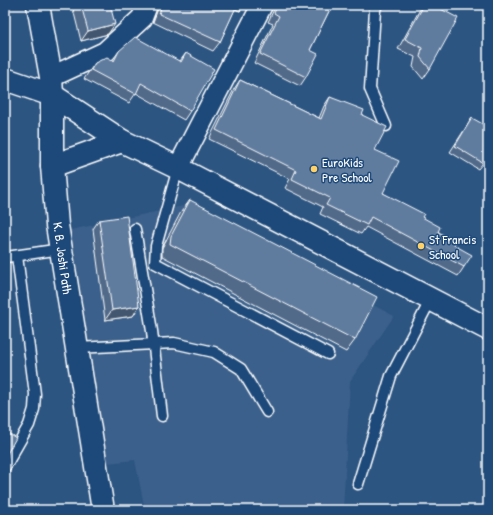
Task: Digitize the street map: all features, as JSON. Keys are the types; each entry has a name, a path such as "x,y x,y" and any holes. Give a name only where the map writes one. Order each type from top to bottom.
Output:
{"main road":[{"name":"K. B. Joshi Path","path":"38,5 52,86 52,166 57,225 103,510"},
{"path":"5,79 52,86 122,141 178,168 488,329"},
{"path":"52,166 122,141"}],"street":[{"path":"52,86 105,52 142,18 147,5"},
{"path":"178,168 262,5"}],"lane":[{"path":"377,5 375,10 370,89 386,126"},
{"path":"178,168 156,246 155,264 328,354"},
{"path":"135,229 152,331 162,416"},
{"path":"5,257 61,248"},
{"path":"5,467 29,425 34,409 35,394 17,256"},
{"path":"358,484 391,376 431,299"},
{"path":"76,348 174,343 214,352 241,369 267,412"}],"shaded area":[{"path":"183,206 394,316 350,381 343,510 145,510 135,460 108,463 66,231"}],"building":[{"path":"81,5 110,5 115,24 88,31"},
{"path":"162,5 237,5 220,42 159,14"},
{"path":"278,5 332,5 310,50 318,54 306,77 260,54 279,16 274,13"},
{"path":"424,5 433,5 458,18 430,69 420,57 422,48 405,39"},
{"path":"135,37 181,62 186,53 214,69 190,111 141,83 136,94 91,70 95,63 107,57 114,61 119,51"},
{"path":"240,80 321,119 330,97 364,110 362,115 387,127 375,150 399,161 383,193 424,214 422,217 440,227 438,232 456,241 454,245 472,255 464,267 371,217 367,225 326,205 330,198 292,179 296,170 216,130"},
{"path":"472,118 488,127 488,154 483,163 455,146"},
{"path":"190,200 377,297 355,340 170,244 171,236"},
{"path":"127,216 139,306 112,310 99,220"},
{"path":"5,431 16,438 5,461"}],"place":[{"name":"EuroKids Pre School","path":"314,169"},
{"name":"St Francis School","path":"421,246"}]}
